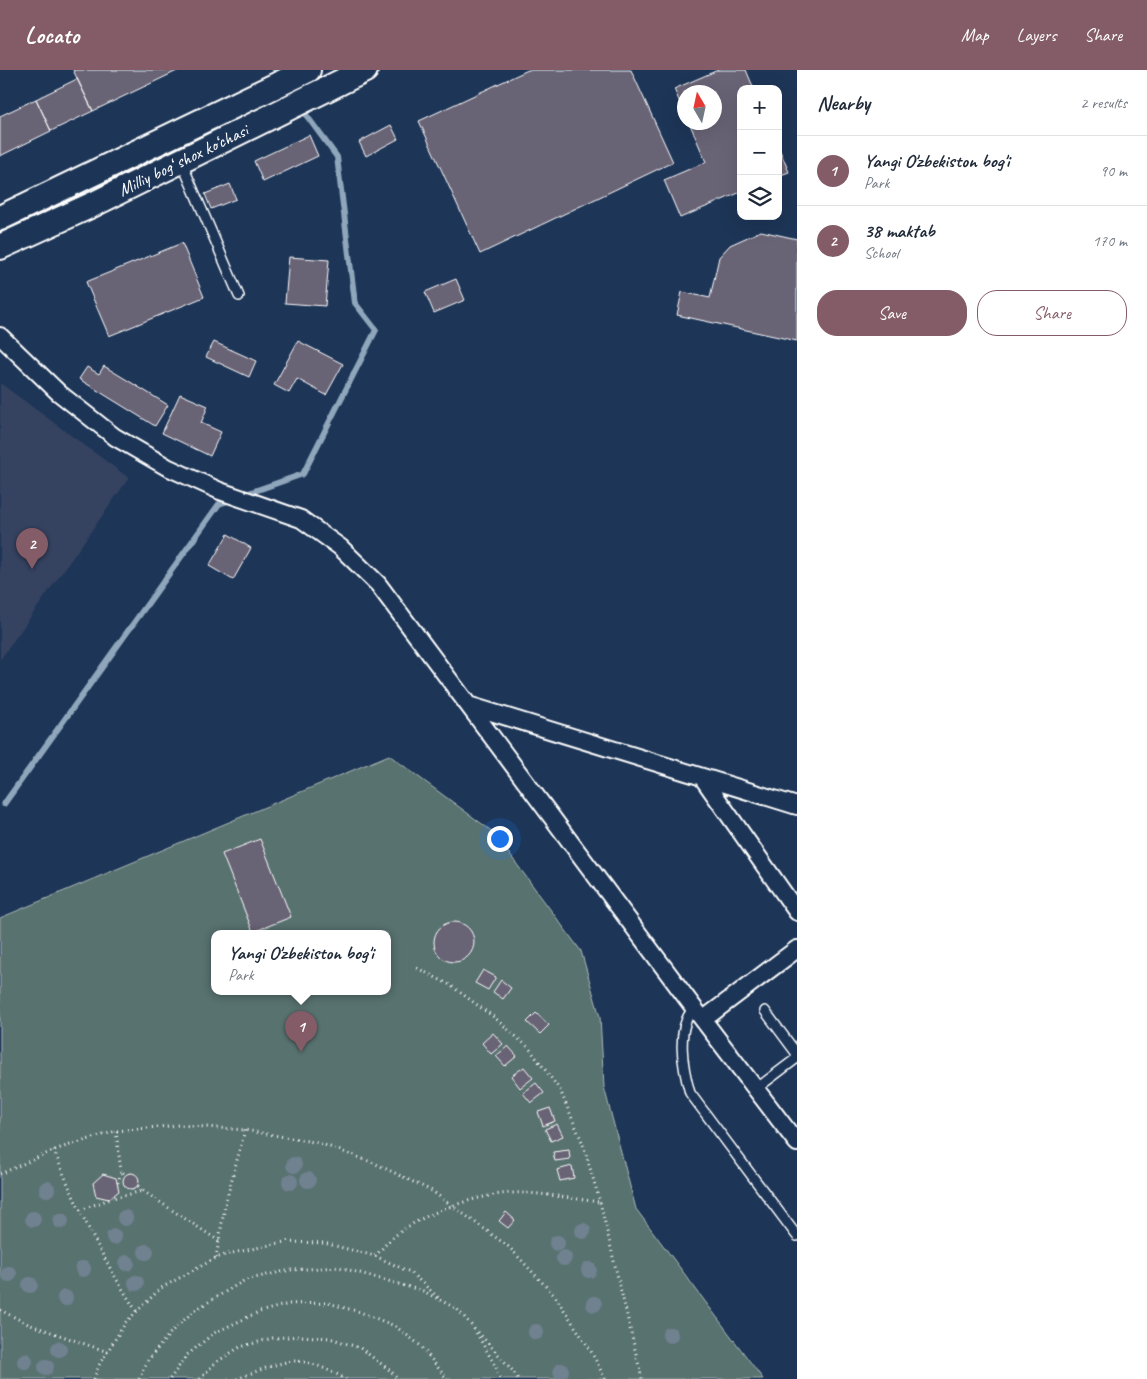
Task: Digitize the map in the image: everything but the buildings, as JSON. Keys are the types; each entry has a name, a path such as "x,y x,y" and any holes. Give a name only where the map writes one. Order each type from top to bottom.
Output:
{"main road":[{"name":"Milliy bog‘ shox ko‘chasi","path":"0,218 307,70"},
{"name":"Milliy bog‘ shox ko‘chasi","path":"0,247 94,204 365,70"},
{"path":"82,179 94,204"}],"street":[{"path":"0,336 58,392 115,437 167,467 220,492 301,519 340,547 378,584 797,1143"},
{"path":"468,705 797,806"},
{"path":"702,777 797,912"},
{"path":"699,1014 797,949"}],"lane":[{"path":"181,161 239,296"},
{"path":"765,1012 797,1054"},
{"path":"699,1014 689,1013 683,1039 683,1067 690,1093 797,1236"},
{"path":"756,1089 797,1058"}],"path":[{"path":"417,968 450,985 495,1018 529,1048 560,1090 584,1144 600,1202 642,1379"},
{"path":"0,1174 54,1150 116,1131 179,1125 245,1130 319,1143 374,1164 432,1191 508,1247 556,1296 591,1350 605,1379"},
{"path":"216,1258 227,1196 245,1130"},
{"path":"116,1131 121,1171 118,1183"},
{"path":"54,1150 80,1210 113,1275 137,1312"},
{"path":"121,1171 126,1175"},
{"path":"138,1186 219,1241"},
{"path":"80,1210 114,1197 143,1191"},
{"path":"375,1256 396,1234 428,1216 452,1206 494,1196 523,1193 600,1202"},
{"path":"94,1379 99,1365 126,1322 161,1288 216,1258 284,1242 324,1243 375,1256 410,1272 444,1302"},
{"path":"139,1379 148,1360 172,1331 195,1310 245,1280 290,1270 339,1267 423,1291 457,1309 518,1379"},
{"path":"170,1379 187,1355 214,1333 258,1312 289,1304 328,1303 360,1312 396,1326 421,1346 447,1379"},
{"path":"0,1310 28,1324 108,1352"},
{"path":"473,1327 496,1367 500,1379"},
{"path":"200,1379 215,1363 240,1347 273,1338 301,1336 330,1338 360,1348 392,1372 397,1379"},
{"path":"237,1379 264,1369 296,1361 327,1368 346,1379"}],"shaded area":[{"path":"0,383 129,478 0,660"}],"green space":[{"path":"389,755 493,832 581,951 600,1017 604,1087 636,1209 763,1379 0,1379 0,918"}],"waterway":[{"path":"275,70 295,100"},
{"path":"243,495 303,474 376,330 355,303 337,157 301,108"},
{"path":"4,804 219,504 234,499"}],"place":[{"name":"38 maktab","path":"32,569"},
{"name":"Yangi O'zbekiston bog'i","path":"301,1052"}]}
